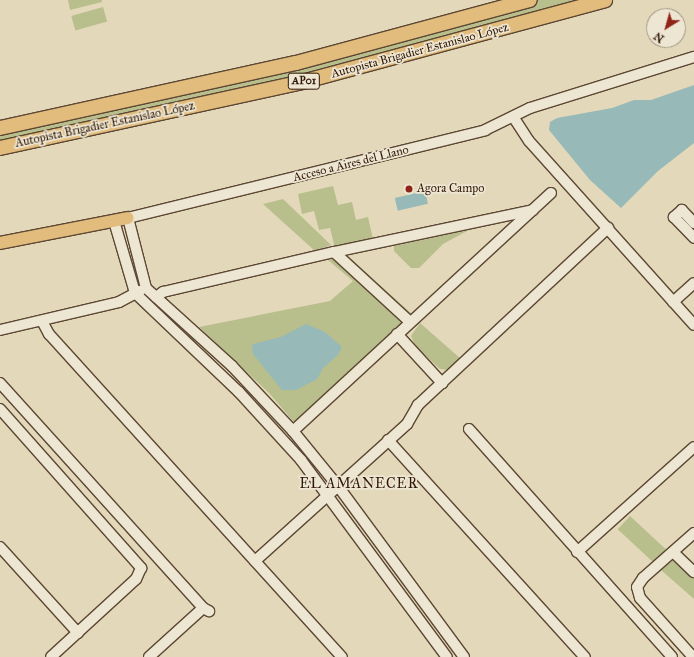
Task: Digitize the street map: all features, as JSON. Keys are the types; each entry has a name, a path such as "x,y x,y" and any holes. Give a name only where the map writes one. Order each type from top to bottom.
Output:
{"highway":[{"name":"Autopista Brigadier Estanislao López","path":"0,128 296,63 530,0"},
{"name":"Autopista Brigadier Estanislao López","path":"0,148 302,82 605,0"}],"main road":[{"name":"Acceso a Aires del Llano","path":"0,243 114,222 128,218"}],"street":[{"name":"Acceso a Aires del Llano","path":"128,218 486,130 514,118 530,108 694,57"},
{"path":"514,118 529,141 673,302 692,317"},
{"path":"293,431 551,193"},
{"path":"156,297 163,292 334,252 533,210"},
{"path":"694,223 682,210 674,217 694,238"},
{"path":"128,218 146,288 232,366 293,431 337,485 464,657"},
{"path":"114,222 135,293 244,397 296,454 447,657"},
{"path":"255,561 337,485 407,424 418,406 608,228"},
{"path":"334,252 410,322"},
{"path":"673,302 694,283"},
{"path":"0,330 119,302 146,288"},
{"path":"42,321 49,334 342,657"},
{"path":"397,334 442,383"},
{"path":"0,383 206,610 149,657"},
{"path":"0,409 141,568 136,579 51,657"},
{"path":"469,429 672,657"},
{"path":"388,440 585,657"},
{"path":"577,552 694,447"},
{"path":"693,657 638,593 637,587 643,578 694,533"},
{"path":"0,547 78,632"},
{"path":"673,552 694,572"}],"green space":[{"path":"68,0 102,0 102,2 70,10"},
{"path":"530,0 605,0 517,26 0,148 0,128"},
{"path":"103,7 107,21 75,31 71,16"},
{"path":"333,186 338,205 352,202 356,220 368,217 373,239 335,248 330,228 319,230 314,211 302,214 298,194"},
{"path":"283,199 331,245 315,251 263,204"},
{"path":"469,230 443,244 419,268 411,268 394,251 394,246"},
{"path":"348,256 414,316 299,422 293,421 269,393 199,327 330,301 353,281 328,260"},
{"path":"420,323 461,359 448,370 440,369 416,347 411,336"},
{"path":"630,516 667,550 654,563 618,529"},
{"path":"673,560 694,575 694,599 661,570"}],"water":[{"path":"694,85 694,143 658,171 621,208 590,180 549,130 550,122 557,118 612,108 634,100 651,100"},
{"path":"425,191 428,204 398,211 395,198"},
{"path":"306,324 325,332 342,347 338,355 323,368 317,379 296,390 282,390 253,354 253,344 281,337"}],"place":[{"name":"Agora Campo","path":"409,189"}],"district":[{"name":"EL AMANECER","path":"359,484"}]}
